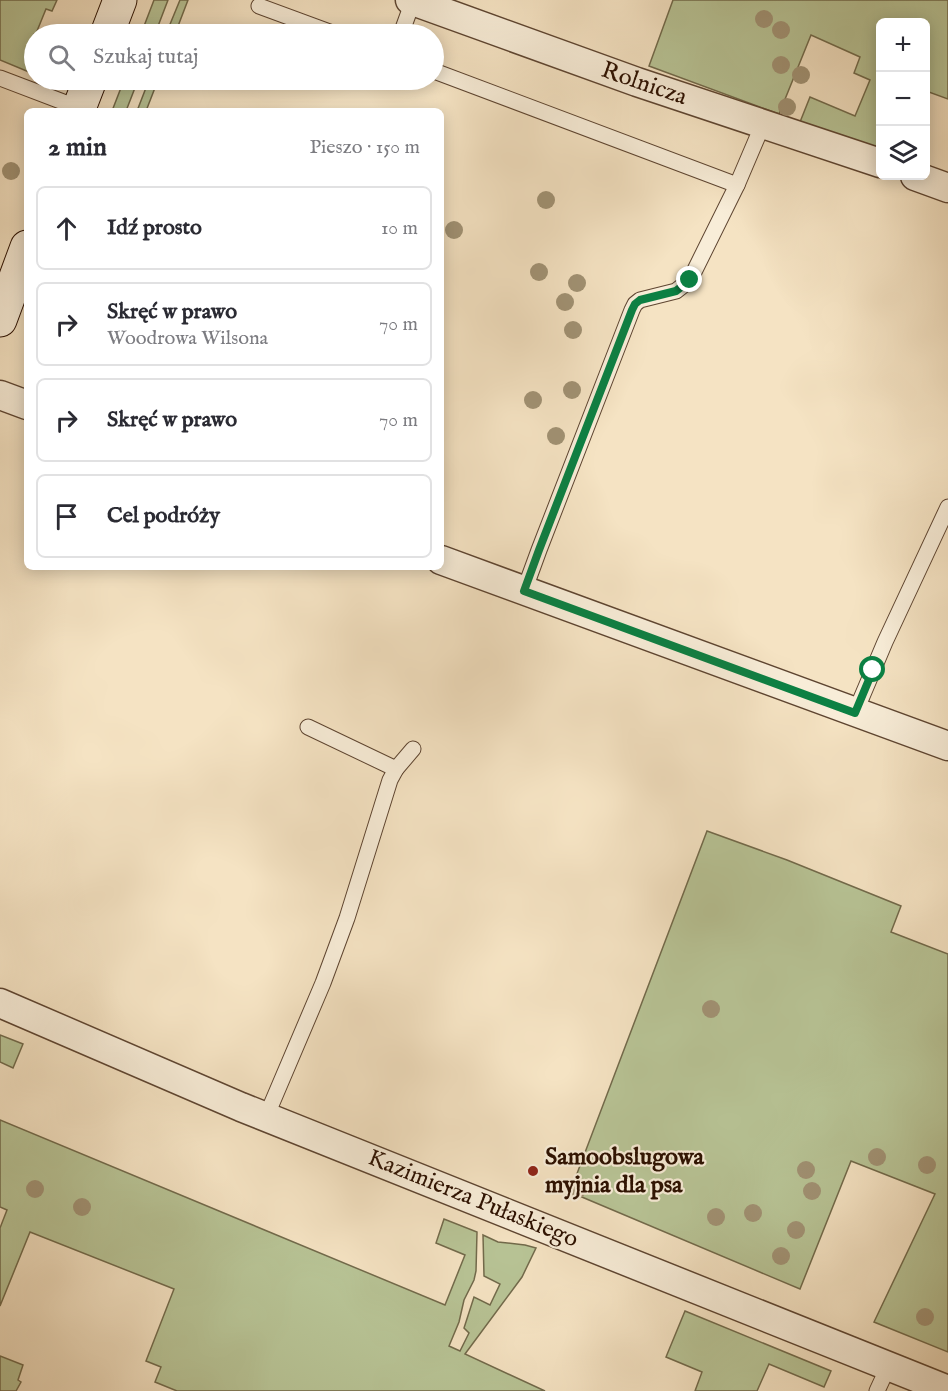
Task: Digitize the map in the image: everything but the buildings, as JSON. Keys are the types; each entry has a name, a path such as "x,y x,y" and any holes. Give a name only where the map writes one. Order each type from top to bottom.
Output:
{"street":[{"path":"111,24 120,0"},
{"name":"Rolnicza","path":"411,1 637,82 876,162"},
{"path":"926,180 948,188"},
{"path":"0,320 24,256"},
{"path":"0,395 24,404"},
{"path":"444,561 948,746"},
{"name":"Kazimierza Pułaskiego","path":"0,1003 883,1378 942,1389"}],"lane":[{"path":"404,24 411,1"},
{"path":"259,6 308,24"},
{"path":"444,75 737,184"},
{"path":"0,78 24,88"},
{"path":"34,90 82,100"},
{"path":"524,591 635,304 640,300 676,291 690,280 737,184 763,124"},
{"path":"855,713 885,642 948,507"},
{"path":"308,727 396,769"},
{"path":"266,1117 324,983 390,780 413,749"}],"green space":[{"path":"0,0 57,0 52,11 46,9 40,24 24,24 24,70 0,60"},
{"path":"154,0 168,0 159,24 145,24"},
{"path":"180,0 188,0 179,24 170,24"},
{"path":"673,0 948,0 948,99 930,92 930,18 876,18 876,151 800,122 810,97 855,116 870,80 854,73 860,57 811,35 779,114 649,66"},
{"path":"120,90 134,90 127,108 113,108"},
{"path":"145,90 154,90 147,108 138,108"},
{"path":"707,831 901,906 891,932 948,954 948,1352 874,1322 935,1194 851,1161 800,1289 570,1192"},
{"path":"0,1035 23,1044 13,1068 0,1062"},
{"path":"0,1120 445,1305 465,1255 436,1243 444,1219 477,1232 474,1280 464,1300 459,1322 449,1346 460,1351 469,1333 464,1328 474,1297 490,1305 500,1284 484,1276 483,1235 498,1242 536,1248 522,1277 465,1354 545,1391 177,1391 155,1382 161,1367 146,1361 174,1289 30,1232 0,1306 0,1228 7,1210 0,1207"},
{"path":"685,1311 831,1371 824,1387 769,1364 757,1391 695,1391 702,1372 666,1357"},
{"path":"0,1356 23,1365 18,1380 21,1382 16,1391 0,1391"}],"place":[{"name":"Samoobslugowa myjnia dla psa","path":"533,1171"}],"route":[{"path":"690,280 676,291 640,300 635,304 524,591 855,713 873,670"}]}
